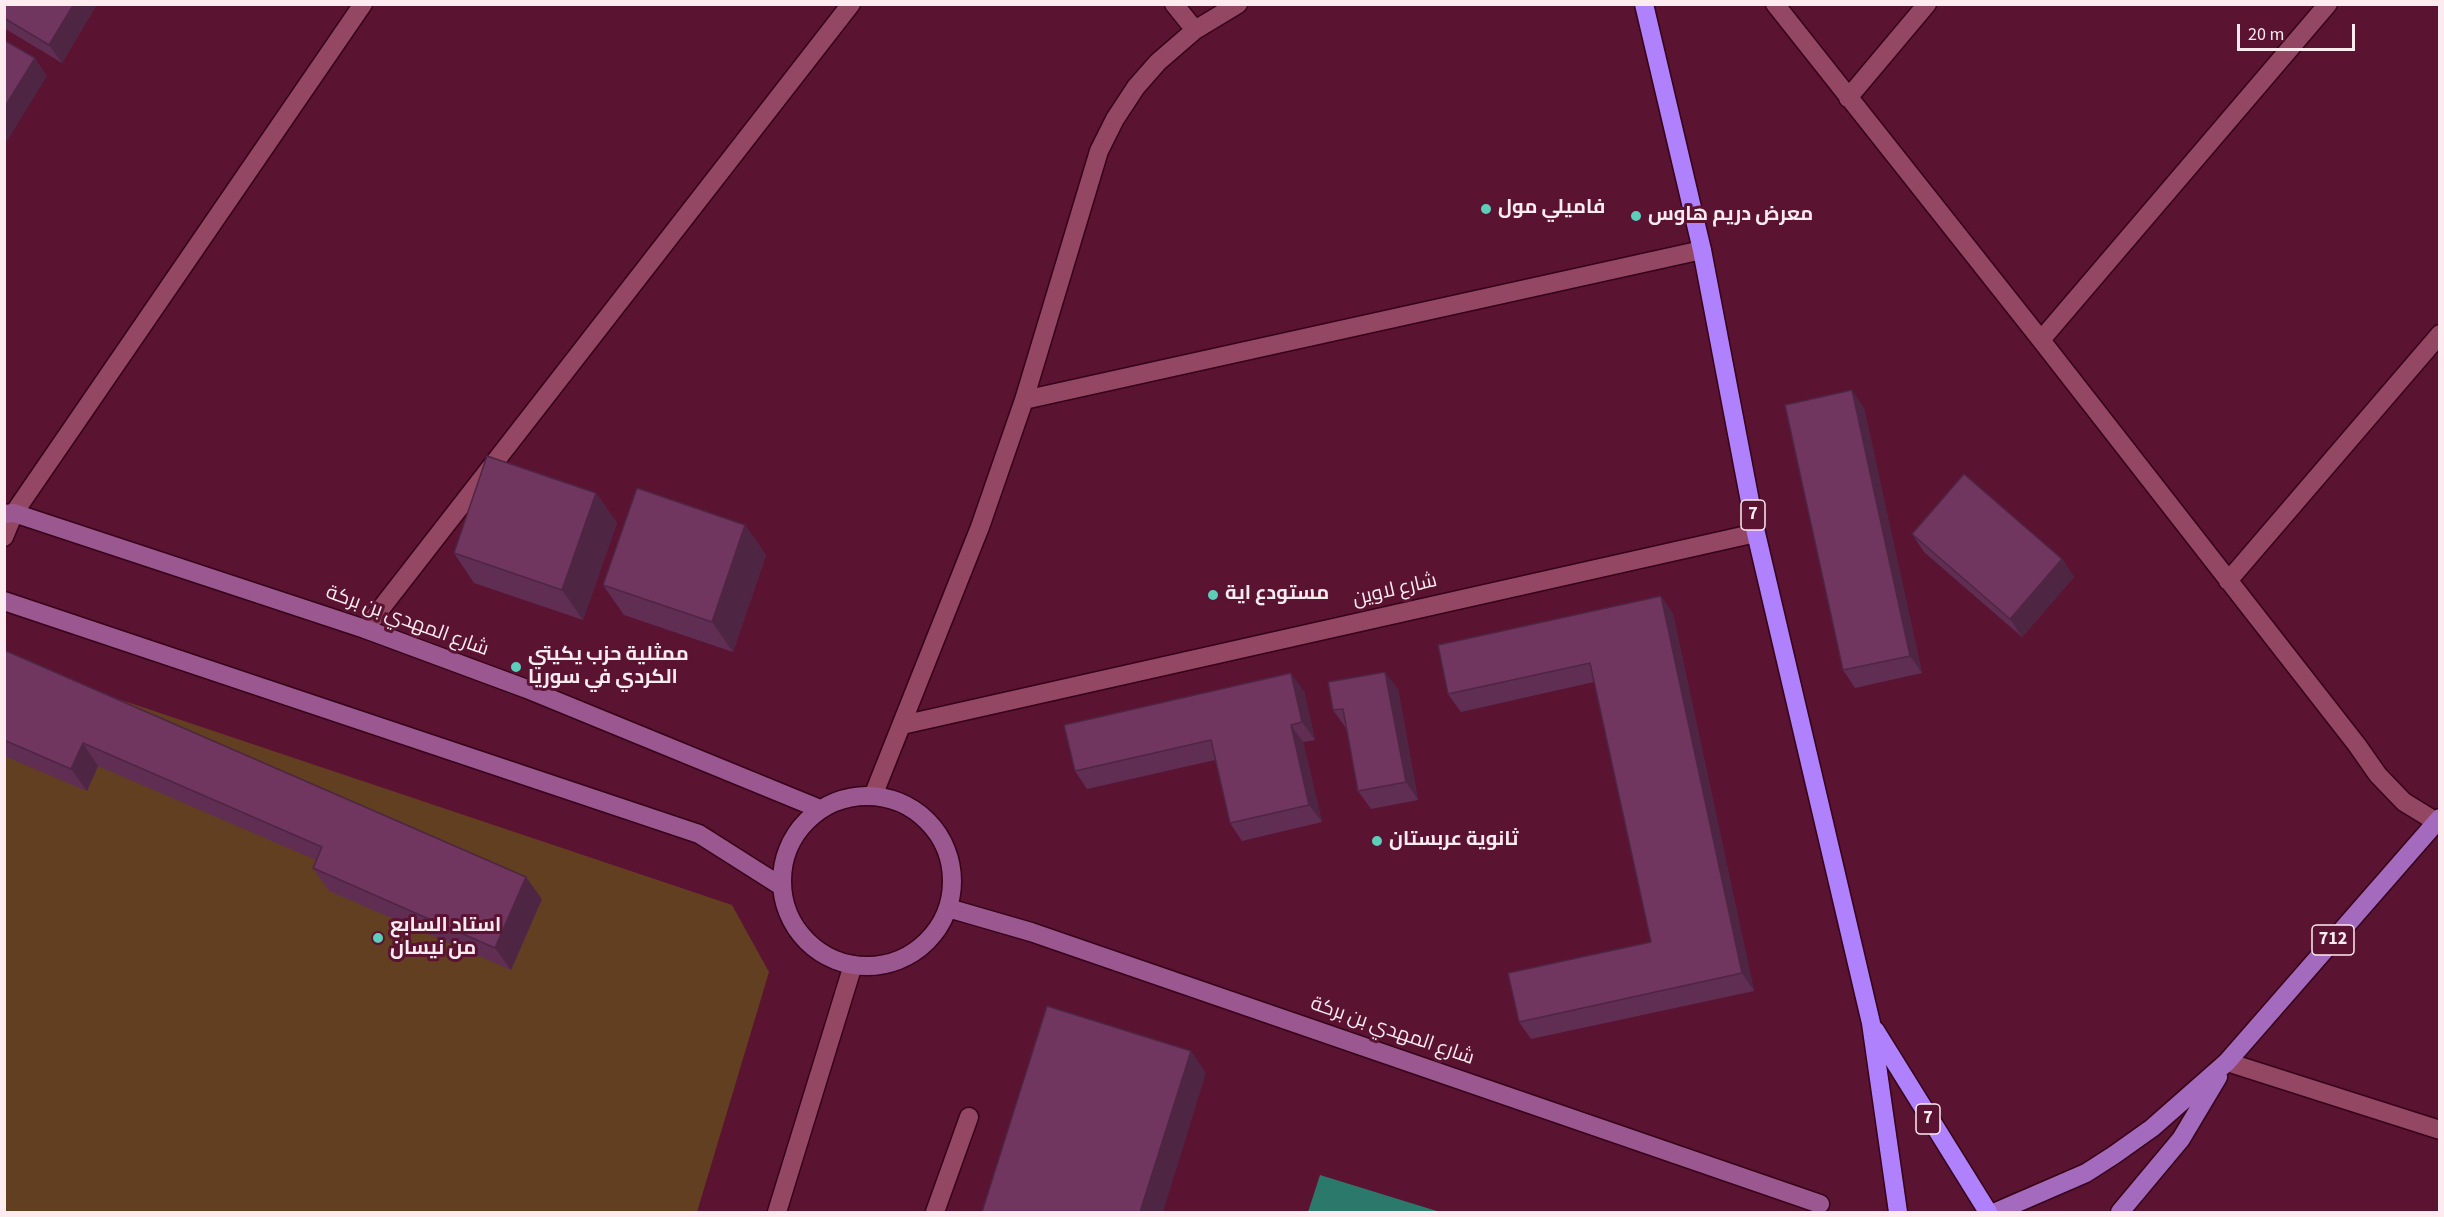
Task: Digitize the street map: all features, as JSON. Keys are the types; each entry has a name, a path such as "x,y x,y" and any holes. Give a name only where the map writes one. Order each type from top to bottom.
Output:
{"highway":[{"name":"7","path":"1644,4 1701,250 1756,533 1871,1023 1898,1212"},
{"name":"7","path":"1871,1023 1988,1212"}],"main road":[{"name":"712","path":"1996,1212 2086,1173 2114,1155 2152,1128 2227,1062 2438,822"},
{"name":"712","path":"2120,1212 2181,1139 2227,1062"}],"street":[{"path":"4,537 9,513 363,4"},
{"path":"365,628 851,4"},
{"path":"1174,4 1195,30"},
{"path":"873,796 980,527 1024,400 1099,151 1115,119 1136,87 1158,62 1195,30 1238,4"},
{"path":"1775,4 2357,745 2378,775 2404,802 2438,822"},
{"path":"1848,98 1927,4"},
{"path":"2040,340 2328,4"},
{"path":"1024,400 1701,250"},
{"path":"2228,581 2439,334"},
{"name":"شارع المهدي بن بركة","path":"9,513 365,628 527,689 820,809"},
{"name":"شارع لاوين","path":"902,725 1756,533"},
{"path":"4,601 699,834 781,886"},
{"path":"873,796 898,801 921,814 938,833 949,857 952,883 948,908 933,935 910,954 882,965 853,965 826,956 803,938 788,914 781,886 785,856 798,830 820,809 845,798 873,796"},
{"name":"شارع المهدي بن بركة","path":"948,908 1042,935 1820,1204"},
{"path":"777,1212 853,965"},
{"path":"2227,1062 2439,1130"},
{"path":"935,1212 969,1117"}],"shaded area":[{"name":"استاد السابع من نيسان","path":"5,661 732,905 769,972 697,1212 5,1212"},
{"path":"1320,1175 1440,1212 1308,1212"}],"building":[{"path":"4,4 74,4 49,45 4,18"},
{"path":"4,40 35,58 4,108"},
{"path":"1852,390 1910,656 1843,670 1785,405"},
{"path":"487,456 596,493 562,590 454,553"},
{"path":"1964,474 2062,559 2010,619 1912,534"},
{"path":"637,488 745,525 712,622 603,585"},
{"path":"1661,596 1742,973 1519,1022 1508,973 1651,942 1590,663 1448,694 1438,645"},
{"path":"4,650 526,877 495,948 313,868 322,847 83,743 71,769 4,740"},
{"path":"1385,672 1406,782 1358,791 1343,709 1333,710 1328,682"},
{"path":"1291,673 1302,722 1291,725 1309,805 1230,823 1211,740 1075,771 1064,725"},
{"path":"1047,1006 1191,1051 1140,1212 982,1212"}],"place":[{"name":"فاميلي مول","path":"1486,209"},
{"name":"معرض دريم هاوس","path":"1636,216"},
{"name":"مستودع اية","path":"1213,595"},
{"name":"ممثلية حزب يكيتي الكردي في سوريا","path":"516,667"},
{"name":"ثانوية عربستان","path":"1377,841"},
{"name":"استاد السابع من نيسان","path":"378,938"}]}
